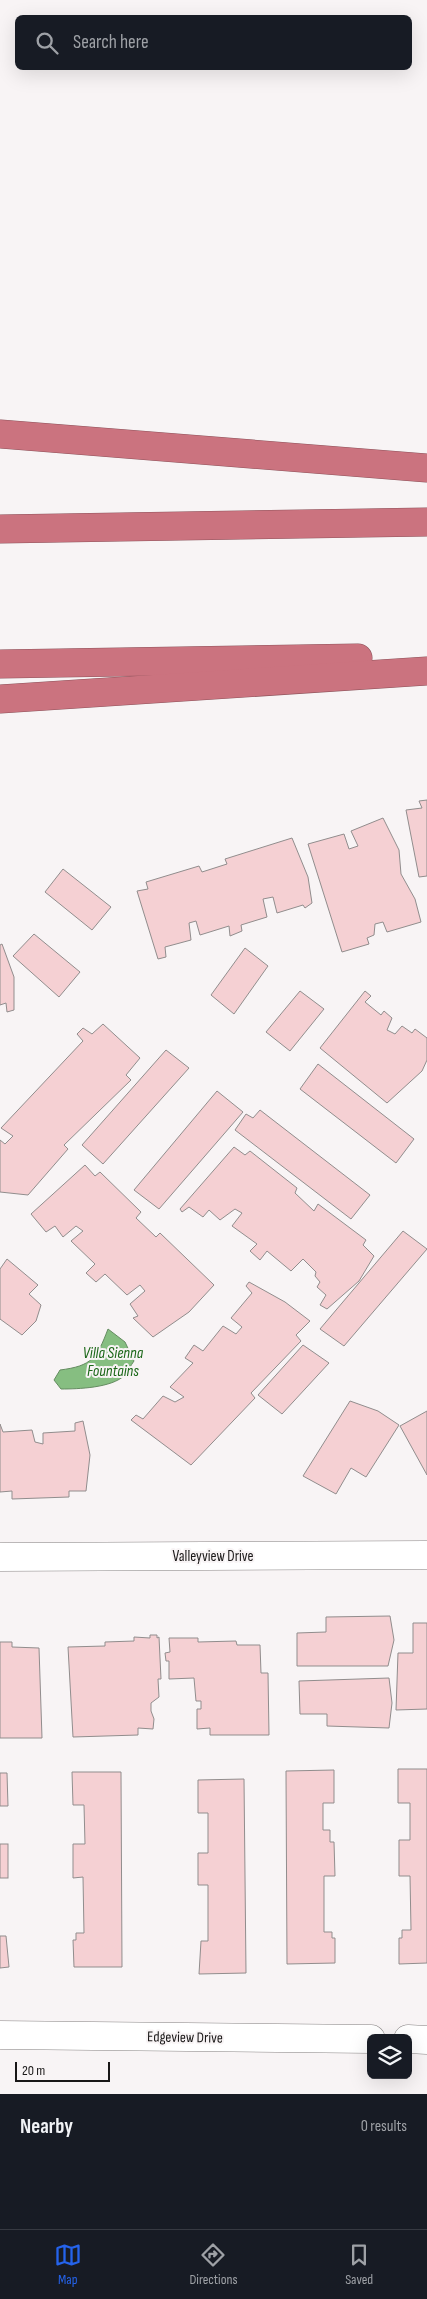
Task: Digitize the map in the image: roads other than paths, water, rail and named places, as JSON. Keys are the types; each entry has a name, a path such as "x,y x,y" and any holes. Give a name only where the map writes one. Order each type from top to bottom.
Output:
{"highway":[{"path":"0,434 427,468"},
{"path":"0,529 427,522"},
{"path":"0,664 427,657"},
{"path":"0,699 427,671"}],"street":[{"name":"Valleyview Drive","path":"0,1557 427,1555"},
{"name":"Edgeview Drive","path":"0,2035 367,2039"},
{"path":"412,2039 427,2040"}],"water":[{"name":"Villa Sienna Fountains","path":"108,1329 125,1342 134,1361 125,1375 112,1383 104,1385 61,1389 54,1380 60,1370 79,1366 92,1359"}]}
